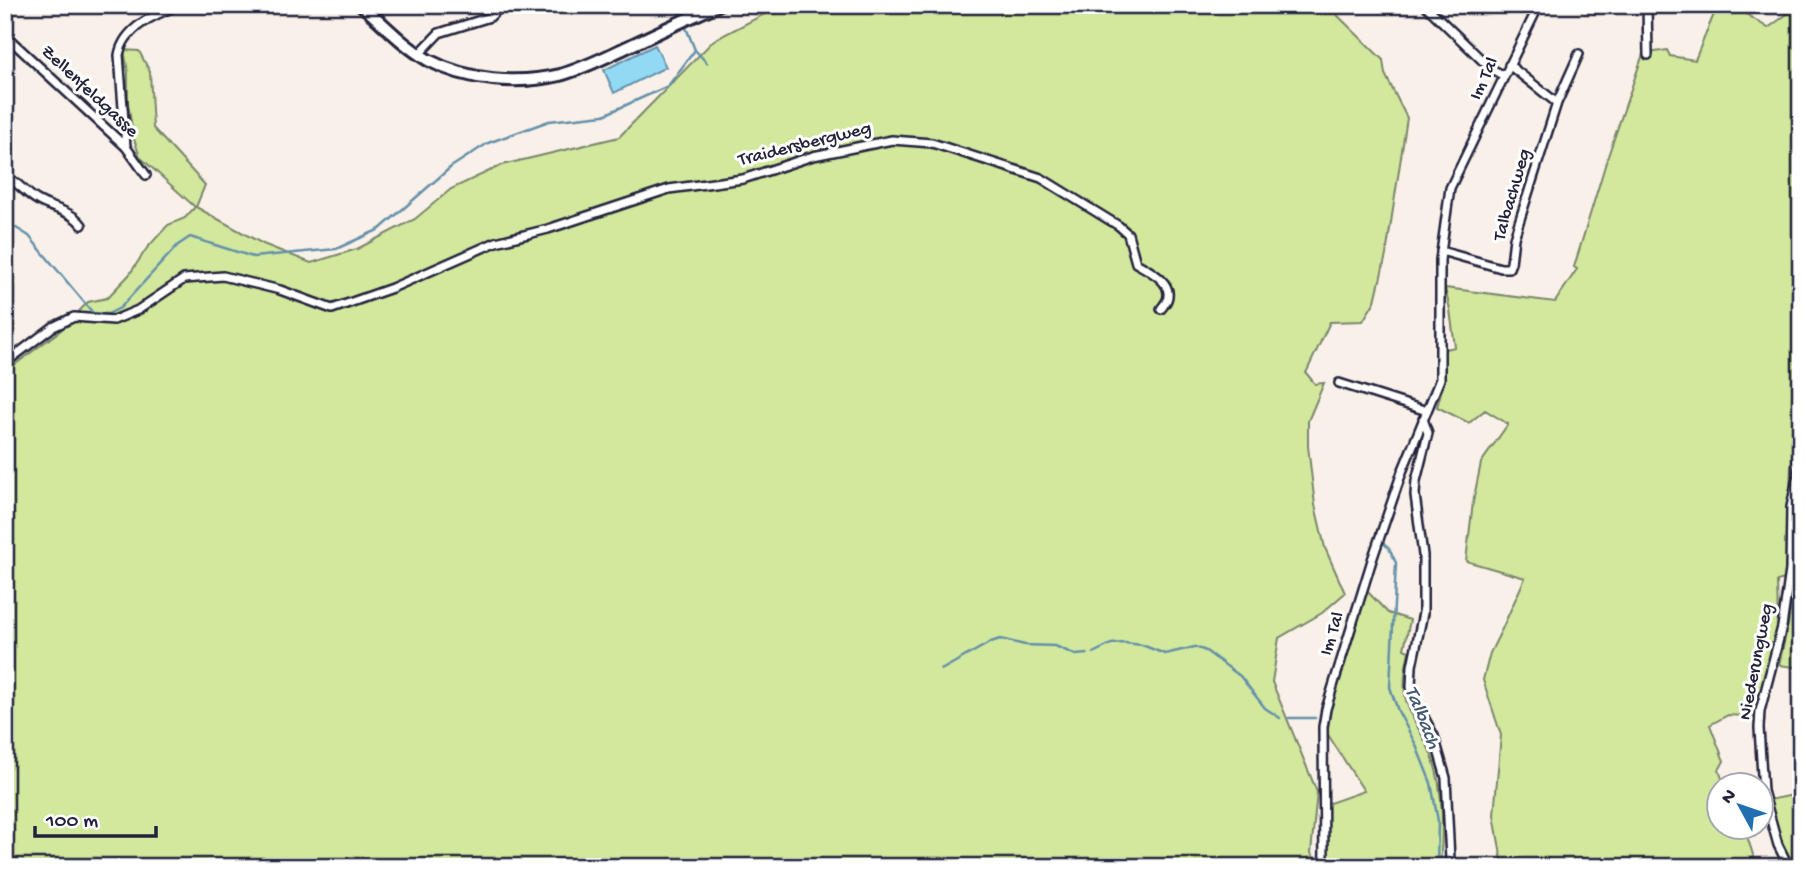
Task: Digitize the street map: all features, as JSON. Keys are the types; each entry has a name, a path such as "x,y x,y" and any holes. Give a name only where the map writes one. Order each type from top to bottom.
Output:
{"main road":[{"path":"362,5 428,60 475,76 530,80 589,65 718,5"}],"street":[{"path":"126,147 120,47 122,42 149,18 179,5"},
{"path":"419,54 439,33 490,17 502,5"},
{"path":"1425,5 1490,68 1504,76"},
{"name":"Im Tal","path":"1324,867 1322,727 1402,472 1440,379 1441,251 1450,188 1539,5"},
{"path":"1647,5 1648,55"},
{"name":"Zellenfeldgasse","path":"5,35 126,147 146,175"},
{"name":"Talbachweg","path":"1441,251 1509,268 1514,238 1557,103 1578,54"},
{"path":"1509,65 1557,103"},
{"name":"Traidersbergweg","path":"5,363 52,327 74,317 114,320 138,310 184,279 223,276 280,290 332,309 392,288 496,242 548,229 669,189 743,179 813,156 892,140 932,143 997,163 1041,178 1083,202 1128,234 1136,263 1167,287 1168,298 1161,309"},
{"path":"5,176 17,182 35,200 69,213 82,225"},
{"path":"1339,383 1425,415"},
{"name":"Im Tal","path":"1425,415 1428,433 1415,495 1423,555 1423,613 1412,666 1411,687 1434,736 1446,778 1450,860 1448,867"},
{"name":"Niederungweg","path":"1789,867 1778,845 1763,791 1759,728 1760,711 1782,627 1790,570 1791,507 1801,460"}],"green space":[{"path":"782,5 1327,5 1383,60 1385,74 1407,118 1386,255 1375,301 1363,321 1330,322 1306,373 1315,384 1324,383 1308,421 1308,446 1315,505 1325,548 1345,593 1322,613 1279,638 1272,682 1317,792 1311,853 1320,867 5,867 5,372 61,330 88,302 107,298 129,275 147,248 168,225 185,218 195,207 140,157 128,104 128,72 124,50 139,51 150,72 153,128 205,185 196,207 263,244 311,263 357,249 415,219 451,189 502,165 619,137 714,40"},
{"path":"1790,5 1801,5 1801,668 1779,665 1796,571 1795,535 1800,490 1795,452 1791,468 1785,579 1777,581 1778,622 1757,717 1728,715 1710,725 1724,761 1719,770 1704,770 1704,840 1748,840 1757,867 1503,867 1494,815 1501,735 1483,680 1490,653 1525,578 1466,561 1481,463 1508,424 1485,410 1469,423 1437,407 1445,378 1445,349 1455,347 1445,288 1555,302 1577,269 1574,267 1607,159 1643,54 1667,50 1670,56 1695,60 1714,14 1740,10 1768,28 1794,9"},
{"path":"1366,590 1388,613 1410,620 1404,649 1409,651 1405,694 1437,772 1442,812 1440,867 1328,867 1326,800 1330,803 1364,791 1325,730 1328,711"},
{"path":"1796,743 1801,743 1801,867 1794,867 1774,821 1774,799 1794,795"}],"water":[{"path":"655,45 666,67 614,93 604,70"}],"waterway":[{"path":"677,5 683,19"},
{"path":"5,221 29,236 93,313 108,314 120,308 178,245 190,237 253,257 336,249 380,229 451,167 488,143 549,121 604,115 668,86 695,50 685,25"},
{"name":"Talbach","path":"695,50 707,63"},
{"name":"Talbach","path":"1381,541 1389,548 1396,563 1390,687 1431,783 1438,821 1437,867"},
{"path":"941,670 1000,639 1025,645 1055,646 1076,655 1087,654"},
{"path":"1093,653 1111,644 1125,643 1142,645 1165,654 1195,647 1206,651 1240,676 1265,708 1280,718"},
{"path":"1289,718 1315,718"}]}
